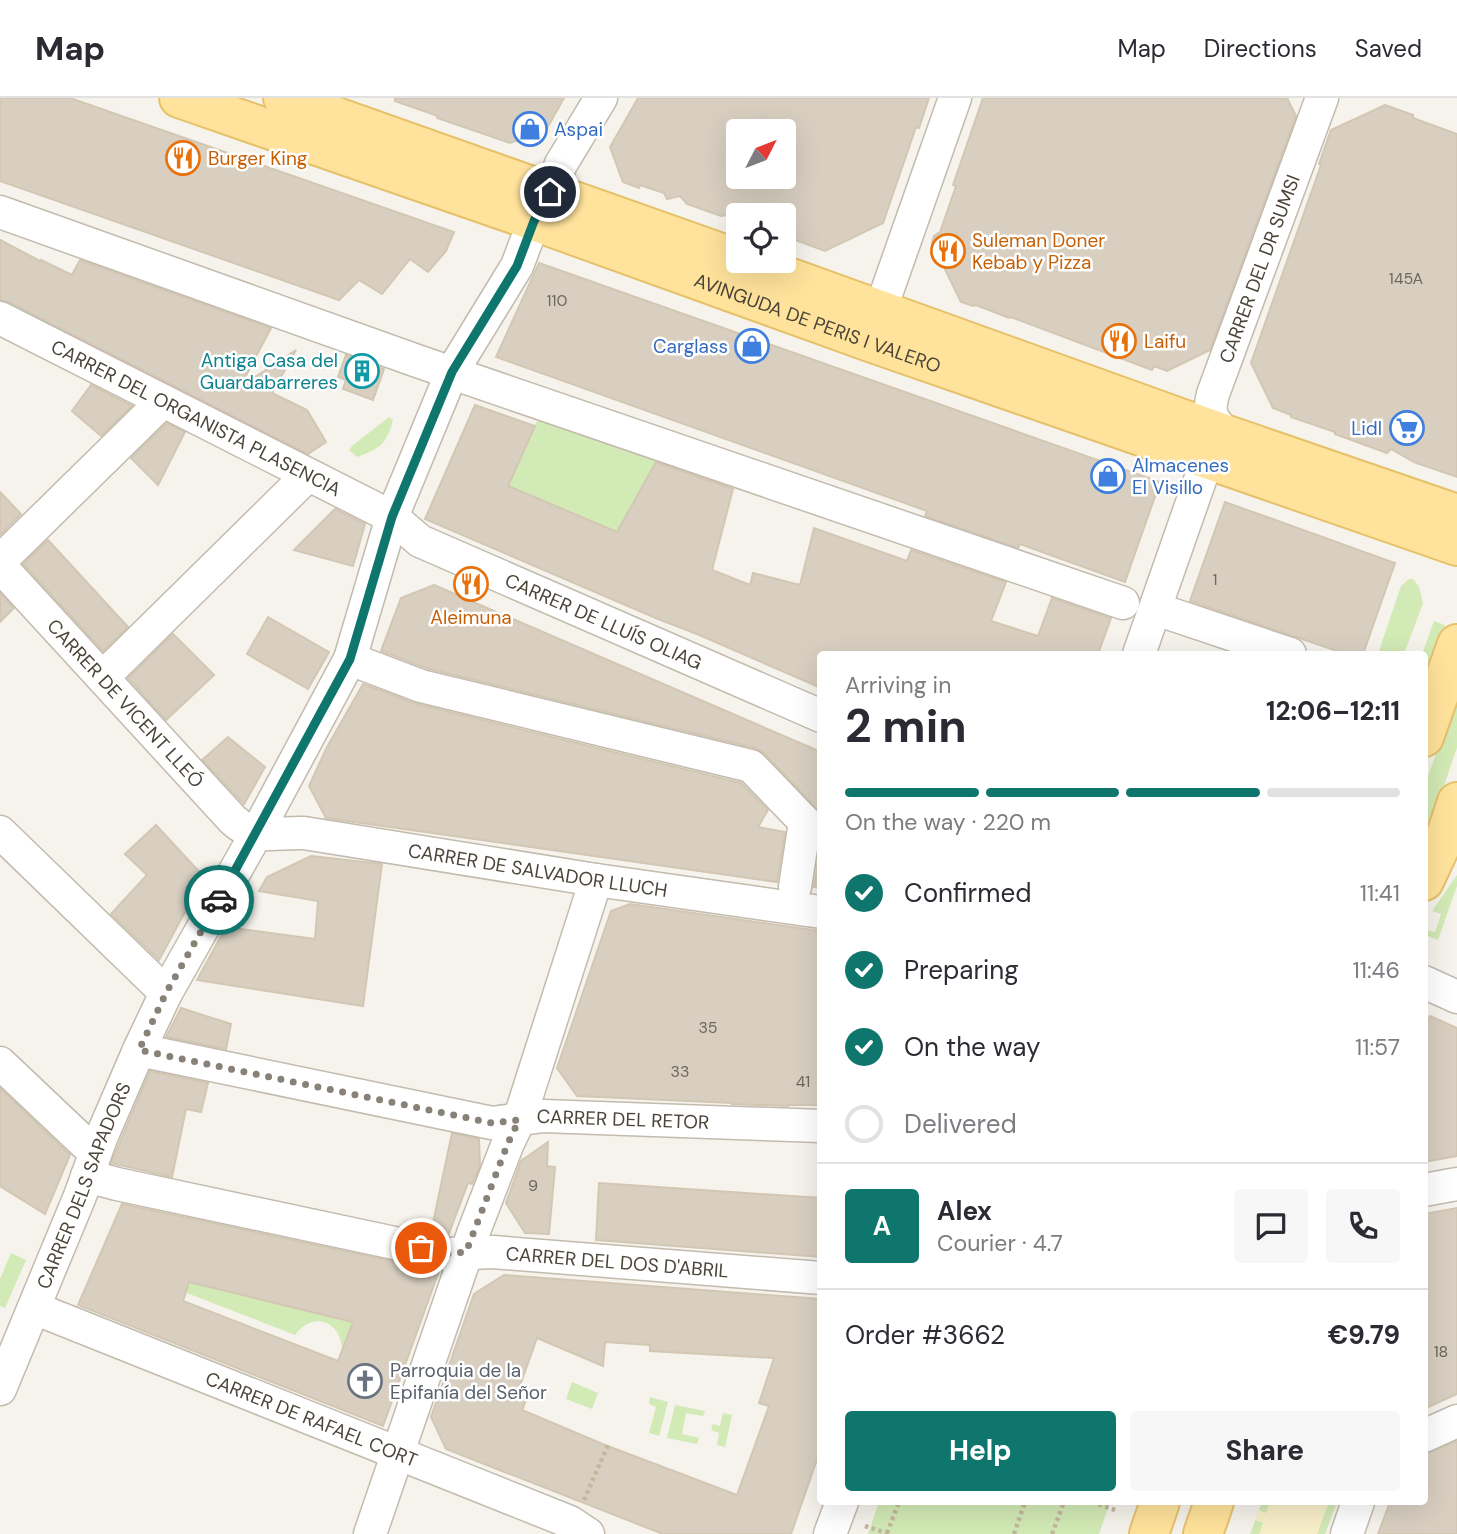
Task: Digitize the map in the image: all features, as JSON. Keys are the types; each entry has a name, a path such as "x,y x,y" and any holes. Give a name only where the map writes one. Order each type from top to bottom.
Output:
{"main road":[{"name":"AVINGUDA DE PERIS I VALERO","path":"180,98 542,206 726,256"},
{"name":"AVINGUDA DE PERIS I VALERO","path":"283,98 542,206 1217,447 1457,546"},
{"name":"AVINGUDA DE PERIS I VALERO","path":"768,273 875,326"},
{"name":"AVINGUDA DE PERIS I VALERO","path":"1217,447 1457,514"},
{"path":"1428,714 1457,644"},
{"path":"1428,872 1447,832 1457,802"},
{"path":"1149,1534 1159,1505"},
{"path":"1203,1534 1213,1505"}],"street":[{"name":"CARRER DELS SAPADORS","path":"0,1389 139,1050 166,993 256,834 350,659 392,517 452,372 517,266 566,154 601,98"},
{"path":"875,326 955,98"},
{"name":"CARRER DEL DR SUMSI","path":"1217,447 1216,424 1210,413 1213,394 1322,98"},
{"path":"0,212 452,372 1123,603"},
{"name":"CARRER DEL ORGANISTA PLASENCIA","path":"0,318 392,517"},
{"path":"0,563 163,401"},
{"path":"1140,651 1217,447"},
{"path":"103,677 308,475"},
{"name":"CARRER DE LLUÍS OLIAG","path":"392,517 420,541 817,714"},
{"name":"CARRER DE VICENT LLEÓ","path":"0,563 233,820 256,834"},
{"path":"1156,609 1281,651"},
{"path":"350,659 422,686 751,766 805,822 795,887"},
{"path":"0,832 166,993"},
{"name":"CARRER DE SALVADOR LLUCH","path":"256,834 304,833 596,880 817,911"},
{"path":"1428,885 1457,857"},
{"path":"370,1534 466,1252 519,1120 596,880"},
{"path":"1428,984 1457,997"},
{"name":"CARRER DEL RETOR","path":"139,1050 492,1123 542,1116 817,1125"},
{"path":"0,1063 91,1165"},
{"name":"CARRER DEL DOS D'ABRIL","path":"91,1165 117,1184 446,1254 493,1252 817,1278"},
{"path":"1428,1189 1457,1184"},
{"name":"CARRER DE RAFAEL CORT","path":"34,1308 570,1522 584,1521"},
{"path":"1428,1434 1457,1421"},
{"path":"830,1534 841,1505"},
{"path":"1347,1534 1357,1505"}],"path":[{"path":"584,1521 608,1445"},
{"path":"869,1534 865,1526 889,1534 897,1505"},
{"path":"1014,1534 1024,1505"},
{"path":"1052,1534 1063,1505"},
{"path":"1101,1505 1115,1510"}],"green space":[{"path":"541,412 660,456 617,532 508,486"},
{"path":"389,417 393,420 391,428 381,444 357,457 349,450 352,446"},
{"path":"1413,579 1419,587 1423,603 1405,651 1379,651 1401,586"},
{"path":"1434,621 1445,625 1428,672 1428,651 1423,651"},
{"path":"1457,693 1457,748 1428,831 1428,776"},
{"path":"1457,875 1457,886 1438,940 1428,936 1428,931 1435,932 1441,914 1432,911"},
{"path":"11,1253 26,1260 5,1308 0,1306 0,1279"},
{"path":"143,1276 221,1283 274,1303 353,1322 342,1351 337,1332 325,1322 310,1323 295,1335"},
{"path":"572,1382 598,1393 592,1409 566,1399"},
{"path":"650,1397 668,1402 659,1436 649,1433 656,1407 649,1404"},
{"path":"675,1405 705,1411 703,1416 686,1413 682,1434 699,1438 697,1444 667,1438"},
{"path":"723,1413 732,1415 725,1447 717,1445 719,1433 711,1430 713,1424 720,1426"},
{"path":"878,1505 1109,1505 1099,1534 868,1534"},
{"path":"1261,1505 1336,1505 1325,1534 1250,1534"}],"sand":[{"path":"1269,1505 1328,1505 1317,1534 1259,1534 1263,1523 1255,1520 1259,1510 1266,1513"}],"building":[{"path":"0,98 70,98 454,232 446,251 428,272 410,259 382,294 359,280 339,300 0,181"},
{"path":"395,98 564,98 546,130 510,143 437,118 438,116 395,101"},
{"path":"638,98 929,98 919,128 916,127 883,223 825,251 796,240 796,203 726,203 726,215 721,216 687,204 680,196 667,199 664,193 623,182 610,147"},
{"path":"983,98 1287,98 1296,116 1210,350 1167,371 1154,366 1152,370 1011,317 961,302 932,243 934,236 940,232"},
{"path":"1385,105 1457,134 1457,477 1414,462 1391,449 1387,453 1273,408 1251,363 1331,130"},
{"path":"0,240 72,275 80,260 271,328 240,387 296,350 272,393 307,410 326,442 308,454 0,300"},
{"path":"539,263 1160,482 1125,582 1020,544 1018,548 925,516 927,511 496,357"},
{"name":"Antiga Casa del Guardabarreres","path":"346,355 384,369 373,400 343,389 346,380 338,377"},
{"path":"91,385 132,406 101,436 72,411"},
{"path":"475,405 535,426 508,486 617,532 656,462 733,489 712,570 750,585 753,573 800,585 814,528 907,561 911,550 1006,582 991,621 1038,636 1052,598 1111,618 1099,651 817,651 817,686 425,519"},
{"path":"167,423 185,432 158,485 131,458"},
{"path":"0,492 21,514 0,535"},
{"path":"1225,502 1395,563 1364,651 1337,651 1190,601"},
{"path":"335,509 365,524 353,566 294,550"},
{"path":"48,540 128,627 103,651 23,564"},
{"path":"434,585 817,750 817,809 764,753 755,748 426,668 381,651 401,598"},
{"path":"0,593 14,608 0,622"},
{"path":"268,617 329,652 308,689 247,654"},
{"path":"173,634 214,675 166,720 128,678"},
{"path":"363,684 417,704 741,783 768,810 758,827 785,832 777,882 326,818 309,786 326,749"},
{"path":"228,737 265,767 244,804 202,760"},
{"path":"156,825 204,877 159,960 111,914 147,875 125,854"},
{"path":"311,856 382,864 363,1006 197,980 226,927 315,939 318,901 259,891 267,877"},
{"path":"817,867 817,887 814,887"},
{"path":"630,904 817,930 817,1105 732,1104 577,1096 557,1068 611,911"},
{"path":"181,1008 231,1024 226,1049 166,1037"},
{"path":"1430,1016 1457,1028 1457,1156 1428,1161"},
{"path":"150,1071 208,1083 201,1112 186,1109 172,1177 111,1163"},
{"path":"0,1088 70,1155 45,1214 0,1186"},
{"path":"452,1133 479,1139 480,1166 472,1184 468,1183 448,1236 431,1232"},
{"path":"548,1142 547,1166 555,1167 549,1234 525,1233 506,1203 521,1161"},
{"path":"599,1183 817,1198 817,1257 596,1240"},
{"path":"122,1204 439,1271 383,1426 78,1305","holes":["189,1282 353,1322 338,1361 183,1301"]},
{"path":"1457,1208 1457,1394 1428,1407 1428,1213"},
{"path":"504,1275 817,1299 817,1459 791,1534 663,1534 446,1449 431,1417 474,1294","holes":["537,1338 603,1366 605,1342 650,1345 650,1351 774,1358 759,1403 769,1406 737,1495 522,1410 527,1398 517,1394"]},
{"path":"1457,1441 1457,1534 1378,1534 1389,1505 1428,1505 1428,1453"}],"way so far":[{"path":"219,900 166,993 139,1050 492,1123 519,1120 466,1252 446,1254 421,1248"}],"place":[{"name":"Aspai","path":"530,129"},
{"name":"Burger King","path":"183,158"},
{"name":"Suleman Doner Kebab y Pizza","path":"948,251"},
{"name":"Laifu","path":"1119,341"},
{"name":"Carglass","path":"752,346"},
{"name":"Antiga Casa del Guardabarreres","path":"362,371"},
{"name":"Lidl","path":"1407,428"},
{"name":"Almacenes El Visillo","path":"1108,476"},
{"name":"Aleimuna","path":"471,584"},
{"name":"Parroquia de la Epifanía del Señor","path":"365,1381"}],"route":[{"path":"219,900 350,659 392,517 452,372 517,266 534,221 550,192"}]}
